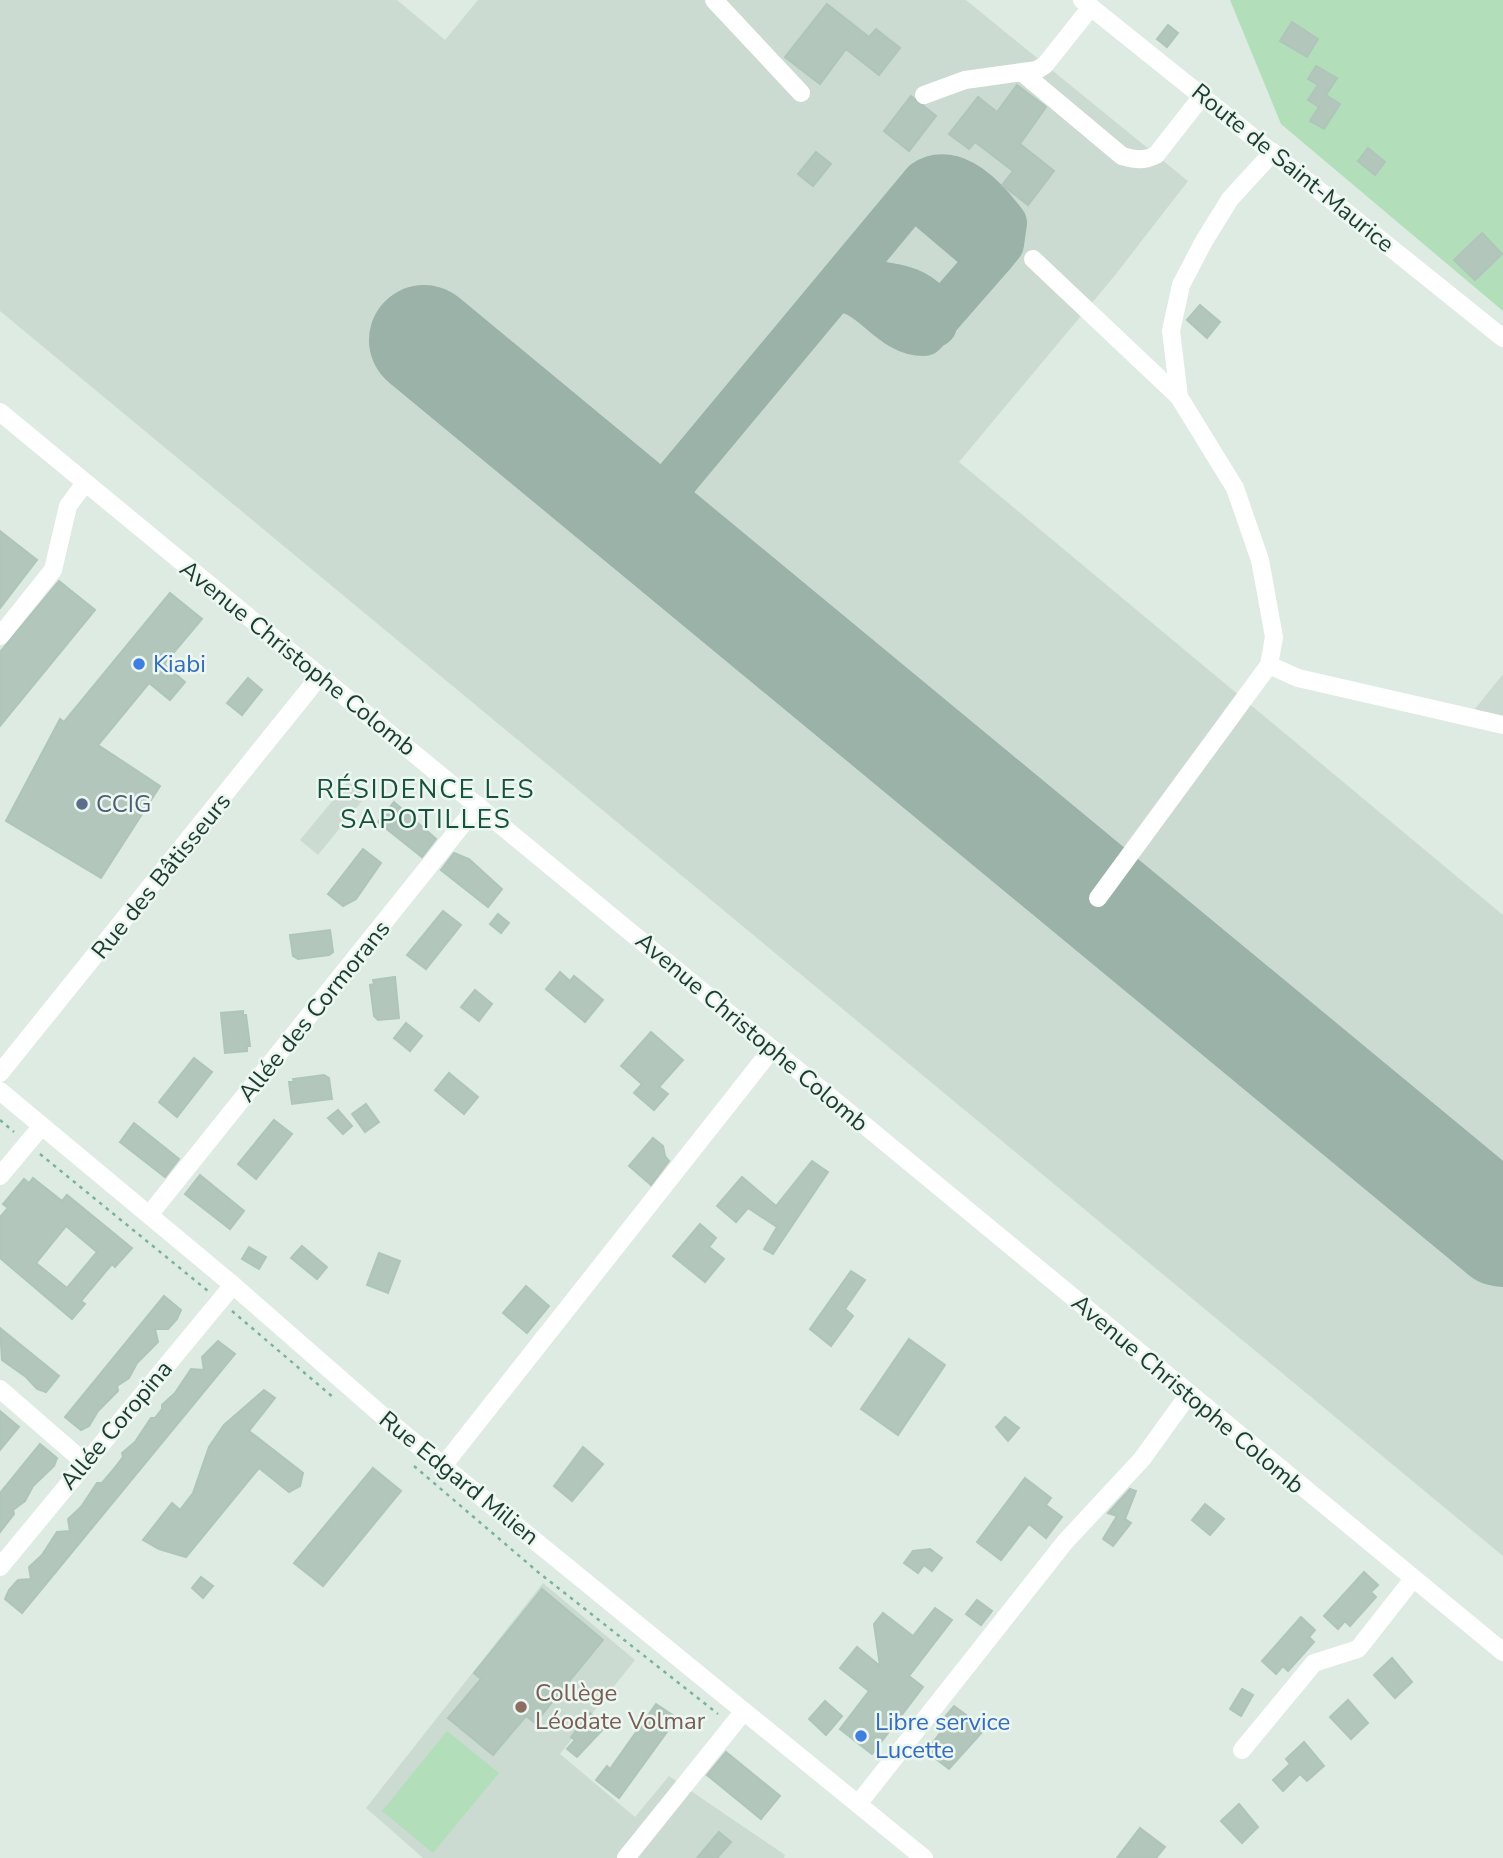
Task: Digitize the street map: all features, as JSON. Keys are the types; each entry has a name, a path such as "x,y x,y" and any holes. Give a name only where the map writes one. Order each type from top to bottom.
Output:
{"street":[{"path":"714,0 801,93"},
{"path":"924,95 965,80 1024,74 1045,65 1087,4"},
{"name":"Route de Saint-Maurice","path":"1087,4 1503,338"},
{"path":"1024,74 1122,156 1134,159 1145,160 1156,155 1203,95"},
{"path":"1180,397 1171,331 1181,285 1230,199 1273,152"},
{"path":"1034,259 1180,397 1236,488 1260,560 1274,637 1269,665 1098,898"},
{"name":"Avenue Christophe Colomb","path":"0,412 1503,1652"},
{"path":"0,636 53,570 68,506 85,483"},
{"path":"1269,665 1298,678 1503,725"},
{"name":"Rue des Bâtisseurs","path":"0,1073 320,677"},
{"name":"Allée des Cormorans","path":"149,1215 478,805"},
{"path":"443,1466 772,1049"},
{"name":"Rue Edgard Milien","path":"0,1091 233,1284 443,1466 858,1804 913,1855"},
{"path":"0,1176 41,1127"},
{"name":"Allée Coropina","path":"0,1567 233,1284"},
{"path":"0,1389 84,1462"},
{"path":"858,1804 1065,1542 1142,1459 1189,1394"},
{"path":"1242,1750 1314,1663 1358,1649 1412,1579"},
{"path":"626,1858 744,1711"}],"shaded area":[{"path":"0,0 397,0 445,40 478,0 966,0 1188,181 1116,274 959,462 1503,915 1503,1556 0,311"},
{"path":"1503,674 1503,731 1475,709"},
{"path":"348,782 366,796 318,855 300,840"},
{"name":"Collège Léodate Volmar","path":"543,1583 635,1660 560,1754 635,1817 669,1776 785,1855 784,1858 423,1858 366,1808"}],"green space":[{"path":"1230,0 1503,0 1503,311 1281,124"},
{"path":"447,1731 499,1773 433,1853 382,1811"}],"building":[{"path":"827,4 869,37 876,29 900,48 879,75 846,49 820,84 785,57"},
{"path":"1292,22 1318,39 1307,57 1280,41"},
{"path":"1168,25 1178,33 1167,47 1157,39"},
{"path":"1316,66 1337,78 1326,95 1340,104 1324,129 1310,121 1319,107 1308,100 1318,85 1308,79"},
{"path":"1017,85 1046,107 1020,144 1054,171 1028,205 1002,185 1013,171 975,142 969,149 949,134 978,97 997,112"},
{"path":"911,96 936,116 909,151 884,131"},
{"path":"1368,148 1385,162 1375,175 1358,161"},
{"path":"816,152 831,164 813,186 798,174"},
{"path":"1482,233 1502,254 1475,280 1454,260"},
{"path":"1200,305 1220,322 1207,338 1187,320"},
{"path":"0,531 37,560 0,608"},
{"path":"59,581 95,610 0,726 0,652"},
{"name":"CCIG","path":"170,593 202,619 164,664 185,682 170,700 149,683 98,745 160,786 101,878 6,821 60,719 64,722"},
{"path":"248,678 262,690 242,715 227,703"},
{"path":"394,802 436,839 422,857 378,822"},
{"path":"363,849 381,863 356,899 343,906 328,894"},
{"path":"454,853 469,859 502,889 488,907 441,870"},
{"path":"443,911 461,925 426,969 407,955"},
{"path":"498,914 509,923 501,933 490,924"},
{"path":"330,930 333,952 329,955 298,959 293,956 290,935"},
{"path":"560,972 570,981 574,976 603,1000 585,1022 546,989"},
{"path":"395,977 399,1018 378,1020 374,1016 370,985 374,984 373,980"},
{"path":"475,990 492,1004 479,1021 461,1007"},
{"path":"243,1011 243,1015 246,1015 250,1046 247,1046 247,1051 225,1053 221,1013"},
{"path":"406,1023 422,1036 410,1051 394,1038"},
{"path":"651,1032 683,1060 659,1087 668,1094 654,1110 634,1093 642,1084 621,1066"},
{"path":"194,1058 212,1072 177,1117 159,1102"},
{"path":"449,1073 478,1097 464,1114 435,1090"},
{"path":"324,1075 329,1078 332,1099 292,1104 289,1082 294,1082 293,1079"},
{"path":"366,1104 379,1122 365,1132 352,1114"},
{"path":"338,1110 352,1126 343,1134 328,1118"},
{"path":"274,1120 292,1134 256,1179 238,1164"},
{"path":"134,1123 179,1159 165,1177 120,1142"},
{"path":"653,1138 663,1146 669,1161 651,1185 629,1166"},
{"path":"812,1161 828,1172 773,1254 764,1249 777,1227 748,1208 736,1222 717,1206 742,1177 776,1206"},
{"path":"200,1175 244,1211 230,1229 185,1194"},
{"path":"33,1178 62,1201 67,1195 132,1248 115,1267 112,1264 81,1301 85,1304 72,1319 0,1258 0,1217 8,1208 3,1204 24,1179 29,1183","holes":["66,1226 97,1252 67,1288 36,1263"]},
{"path":"700,1224 716,1238 709,1247 724,1259 705,1282 673,1256"},
{"path":"302,1246 327,1267 317,1279 291,1258"},
{"path":"249,1247 266,1257 259,1269 242,1259"},
{"path":"379,1253 400,1261 388,1293 367,1285"},
{"path":"851,1271 865,1280 845,1309 853,1316 831,1346 810,1329"},
{"path":"526,1286 549,1306 527,1333 503,1313"},
{"path":"164,1296 181,1310 177,1319 168,1329 155,1329 158,1342 137,1363 129,1378 117,1386 118,1391 98,1411 89,1426 81,1430 65,1417"},
{"path":"0,1328 59,1376 46,1392 37,1389 26,1377 2,1360"},
{"path":"909,1339 945,1365 898,1435 861,1409"},
{"path":"218,1341 235,1354 22,1613 5,1599 9,1590 18,1580 31,1579 29,1567 42,1555 57,1532 70,1531 68,1519 81,1507 97,1483 102,1483 113,1470 123,1457 122,1453 135,1442 151,1418 155,1418 191,1369 204,1370 202,1357"},
{"path":"264,1390 275,1398 249,1431 303,1473 300,1486 289,1492 259,1468 186,1557 159,1549 143,1540 172,1503 180,1510 193,1493 209,1447 224,1425"},
{"path":"0,1411 19,1427 0,1450"},
{"path":"1005,1417 1019,1428 1008,1441 996,1427"},
{"path":"40,1444 57,1458 54,1466 33,1486 25,1501 13,1510 14,1514 0,1532 0,1493"},
{"path":"583,1447 603,1464 572,1501 554,1486"},
{"path":"373,1468 401,1491 323,1586 294,1563"},
{"path":"1025,1478 1051,1498 1046,1505 1062,1517 1046,1538 1029,1524 1001,1560 977,1542"},
{"path":"1130,1489 1136,1491 1125,1519 1131,1523 1113,1546 1103,1539 1117,1516 1108,1513"},
{"path":"1205,1504 1224,1519 1210,1535 1192,1520"},
{"path":"930,1549 942,1558 932,1571 924,1565 918,1573 904,1563 913,1551"},
{"path":"1364,1572 1378,1585 1371,1592 1376,1597 1350,1626 1345,1621 1338,1629 1324,1616"},
{"path":"201,1577 213,1586 203,1598 192,1588"},
{"path":"542,1589 603,1640 535,1723 526,1716 493,1755 448,1718 481,1679 474,1673"},
{"path":"977,1600 992,1611 981,1625 966,1614"},
{"path":"935,1608 952,1620 909,1676 923,1687 872,1754 840,1729 869,1691 840,1668 857,1647 880,1666 874,1624 883,1613 913,1636"},
{"path":"1301,1617 1315,1630 1309,1637 1314,1642 1288,1671 1283,1666 1276,1674 1262,1661"},
{"path":"1392,1658 1412,1682 1395,1698 1374,1675"},
{"path":"1242,1689 1253,1695 1241,1716 1230,1709"},
{"path":"1348,1700 1368,1723 1351,1739 1330,1717"},
{"path":"825,1701 842,1716 826,1735 809,1719"},
{"path":"656,1704 677,1718 619,1798 596,1780 607,1766 610,1769"},
{"path":"954,1706 985,1729 949,1769 926,1751 948,1723 943,1719"},
{"path":"590,1713 606,1726 577,1757 567,1749 575,1740 571,1737"},
{"path":"1304,1742 1324,1766 1307,1781 1300,1774 1283,1791 1273,1780 1290,1764 1286,1759"},
{"path":"726,1752 780,1796 761,1819 707,1775"},
{"path":"1239,1804 1258,1827 1242,1843 1221,1821"},
{"path":"1140,1828 1165,1847 1156,1858 1117,1858"},
{"path":"719,1832 731,1842 717,1858 697,1858"}],"taxiway":[{"path":"598,484 634,498 651,497 670,487 924,182 935,177 947,177 969,186 1005,223 1002,244 993,255 981,253 923,204 908,202"},
{"path":"835,290 859,296 900,327 924,334 993,255"},
{"path":"858,280 895,286 918,294 932,312 935,325"},
{"path":"424,340 433,325 450,329 463,346 479,385"},
{"path":"670,487 668,520 679,551"}],"runway":[{"path":"424,340 1503,1232"}],"place":[{"name":"Kiabi","path":"139,664"},
{"name":"CCIG","path":"82,804"},
{"name":"Collège Léodate Volmar","path":"521,1707"},
{"name":"Libre service Lucette","path":"861,1736"}],"district":[{"name":"RÉSIDENCE LES SAPOTILLES","path":"426,804"}]}
